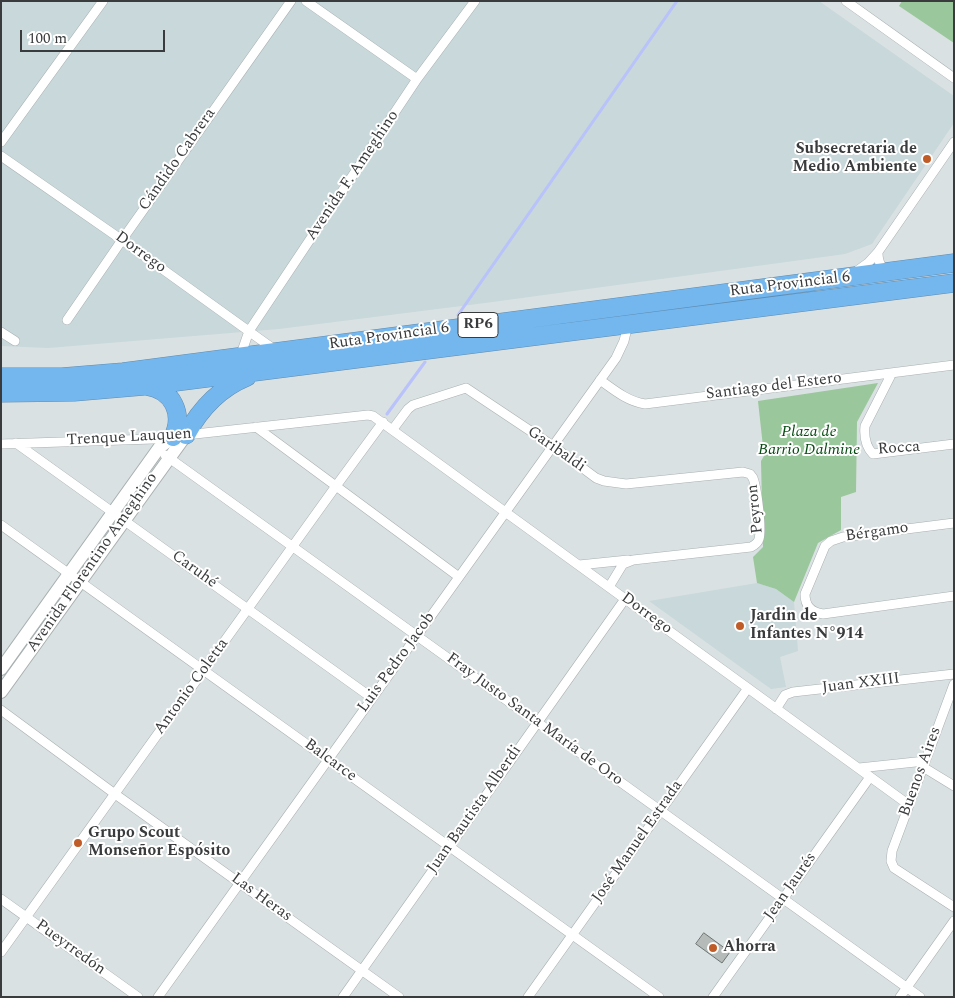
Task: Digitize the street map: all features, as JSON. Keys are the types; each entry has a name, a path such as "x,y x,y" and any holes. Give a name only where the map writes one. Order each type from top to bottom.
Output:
{"highway":[{"name":"Ruta Provincial 6","path":"1,377 62,377 123,372 954,263"},
{"name":"Ruta Provincial 6","path":"1,393 74,392 144,386 954,283"},
{"path":"179,436 222,390 262,370"},
{"path":"144,386 154,387 169,396 177,411 179,436"}],"main road":[{"name":"Avenida Florentino Ameghino","path":"1,669 113,512 156,443 179,436"},
{"name":"Avenida Florentino Ameghino","path":"1,692 168,457 179,436"}],"street":[{"path":"1,142 103,1"},
{"name":"Cándido Cabrera","path":"67,320 291,1"},
{"path":"306,1 417,80"},
{"name":"Avenida F. Ameghino","path":"240,357 249,331 417,80 475,1"},
{"path":"846,1 954,78"},
{"path":"847,277 868,263 878,252 954,142"},
{"name":"Dorrego","path":"1,156 278,352"},
{"path":"878,252 878,261 888,272"},
{"name":"Luis Pedro Jacob","path":"158,997 616,358 624,341 628,324"},
{"path":"1,332 15,341"},
{"name":"Santiago del Estero","path":"600,380 628,399 644,404 954,365"},
{"name":"Rocca","path":"892,373 865,426 864,436 869,450 873,454 954,444"},
{"name":"Garibaldi","path":"392,429 413,404 466,388 553,446 596,478 604,481 626,484 743,472"},
{"name":"Trenque Lauquen","path":"179,436 368,415 383,422"},
{"name":"Dorrego","path":"383,422 909,805"},
{"name":"Antonio Coletta","path":"1,952 383,422"},
{"path":"256,427 459,577"},
{"name":"Caruhé","path":"16,443 372,698"},
{"name":"Trenque Lauquen","path":"1,444 156,443"},
{"name":"Fray Justo Santa María de Oro","path":"156,443 168,457 920,997"},
{"name":"Peyron","path":"633,560 751,547 759,541 760,531 755,483 750,474 743,472"},
{"name":"Bérgamo","path":"954,523 843,537 831,541 825,546 805,594 805,601 815,613 823,614 954,596"},
{"name":"Balcarce","path":"1,525 660,997"},
{"path":"579,565 633,560"},
{"path":"609,587 623,564 633,560"},
{"name":"Juan Bautista Alberdi","path":"343,997 625,599"},
{"name":"Juan XXIII","path":"776,709 785,695 793,692 954,674"},
{"name":"Buenos Aires","path":"954,684 892,852 891,861 894,868 954,906"},
{"name":"José Manuel Estrada","path":"528,997 748,688"},
{"name":"Las Heras","path":"1,710 399,997"},
{"path":"859,768 924,764 954,786"},
{"name":"Jean Jaurés","path":"713,997 870,777"},
{"name":"Pueyrredón","path":"1,898 138,997"},
{"path":"900,997 954,921"}],"shaded area":[{"path":"1,1 819,1 954,96 954,123 872,244 845,254 279,329 48,348 1,346"},
{"name":"Jardin de Infantes N°914","path":"757,583 776,589 794,602 798,651 780,657 786,687 771,689 649,601"}],"green space":[{"path":"902,1 954,1 954,43 899,6"},
{"name":"Plaza de Barrio Dalmine","path":"878,383 857,422 856,492 841,497 841,530 818,543 794,602 776,589 757,583 753,557 763,547 761,461 764,456 758,401"}],"building":[{"name":"Ahorra","path":"704,933 730,952 722,963 696,944"}],"waterway":[{"path":"458,315 677,1"},
{"path":"387,414 425,362"}],"place":[{"name":"Subsecretaria de Medio Ambiente","path":"927,159"},
{"name":"Jardin de Infantes N°914","path":"740,626"},
{"name":"Grupo Scout Monseñor Espósito","path":"78,843"},
{"name":"Ahorra","path":"713,948"}]}
